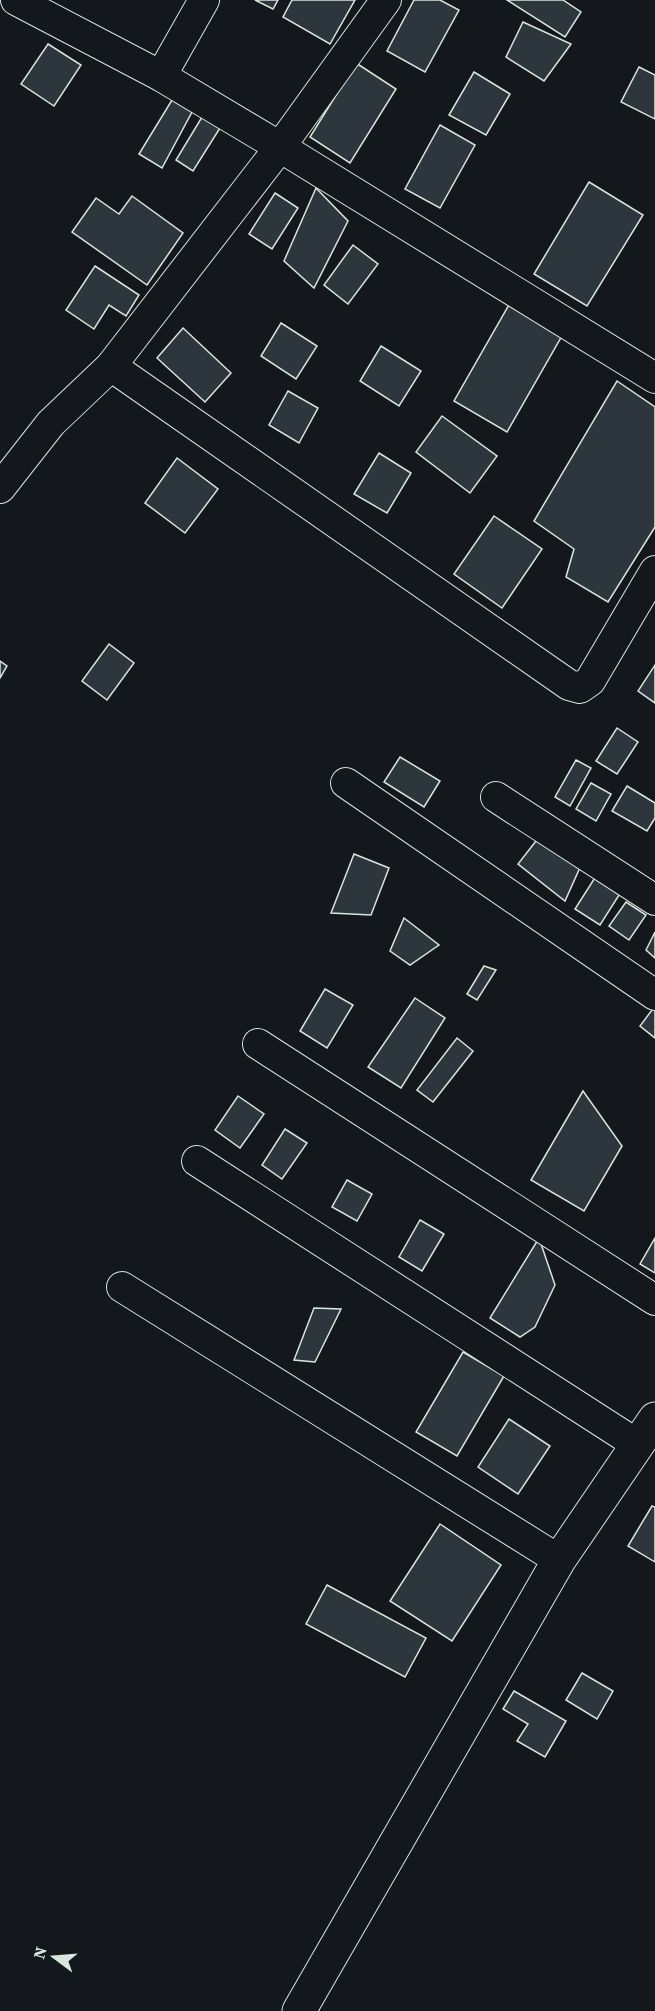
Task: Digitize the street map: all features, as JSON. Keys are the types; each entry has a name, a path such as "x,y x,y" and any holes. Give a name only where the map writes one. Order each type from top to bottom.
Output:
{"street":[{"path":"16,0 58,10 161,76 655,378"},
{"path":"161,76 204,0"},
{"path":"0,488 51,423 111,366 280,147 386,0"},
{"path":"111,366 569,685 580,688 590,681 655,571"},
{"path":"346,783 655,995"},
{"path":"496,797 655,900"},
{"path":"258,1044 655,1300"},
{"path":"197,1161 646,1432 559,1560 298,2011"},
{"path":"122,1287 559,1560"}],"building":[{"path":"255,0 278,0 273,9"},
{"path":"292,0 355,0 330,44 283,17"},
{"path":"414,0 440,0 459,10 425,72 387,51"},
{"path":"507,0 563,0 581,12 565,37"},
{"path":"523,22 571,44 544,81 506,57"},
{"path":"48,44 81,65 54,106 21,84"},
{"path":"356,63 396,89 350,163 310,137"},
{"path":"639,67 655,75 655,119 621,102"},
{"path":"474,72 510,94 486,135 449,115"},
{"path":"172,100 192,112 162,168 139,154"},
{"path":"202,117 220,128 193,171 176,160"},
{"path":"440,125 475,145 440,208 405,189"},
{"path":"589,182 643,215 587,306 534,274"},
{"path":"316,188 348,221 314,288 284,261"},
{"path":"275,193 298,208 272,249 249,234"},
{"path":"132,196 183,233 147,285 72,232 96,198 119,214"},
{"path":"353,245 378,264 348,304 324,285"},
{"path":"95,266 139,295 126,316 109,305 94,329 66,310"},
{"path":"510,303 563,334 507,432 454,401"},
{"path":"281,323 317,346 296,379 261,356"},
{"path":"183,328 231,373 205,402 157,358"},
{"path":"381,346 421,371 399,406 360,381"},
{"path":"617,381 655,407 655,527 608,602 566,577 574,549 534,521"},
{"path":"288,391 318,408 299,443 269,425"},
{"path":"442,416 497,456 470,493 416,452"},
{"path":"379,453 411,473 387,513 354,494"},
{"path":"177,458 218,489 185,533 145,503"},
{"path":"494,516 542,549 502,608 454,574"},
{"path":"109,644 134,663 107,700 82,681"},
{"path":"0,661 7,666 0,678"},
{"path":"655,665 655,703 638,691"},
{"path":"617,728 638,742 617,774 596,761"},
{"path":"400,757 440,781 424,807 384,782"},
{"path":"576,760 591,768 570,806 555,797"},
{"path":"591,783 611,794 596,821 576,809"},
{"path":"627,786 655,803 655,818 647,831 612,811"},
{"path":"536,841 582,863 565,901 518,864"},
{"path":"354,854 389,868 371,915 331,913"},
{"path":"596,876 621,892 600,925 575,909"},
{"path":"626,902 646,915 629,940 609,926"},
{"path":"404,918 439,945 410,965 390,951"},
{"path":"655,932 655,958 646,950"},
{"path":"484,966 496,970 477,1000 467,994"},
{"path":"325,989 353,1005 327,1048 300,1031"},
{"path":"415,998 445,1018 401,1088 368,1067"},
{"path":"655,1006 655,1038 640,1026"},
{"path":"457,1038 473,1051 433,1102 417,1090"},
{"path":"583,1091 622,1146 584,1211 531,1180"},
{"path":"238,1096 264,1114 240,1148 215,1130"},
{"path":"285,1129 307,1143 282,1179 262,1165"},
{"path":"347,1180 372,1194 357,1221 332,1207"},
{"path":"420,1220 444,1234 422,1271 399,1257"},
{"path":"539,1238 555,1285 535,1327 520,1337 490,1318"},
{"path":"655,1238 655,1273 640,1264"},
{"path":"314,1308 341,1309 315,1362 294,1360"},
{"path":"463,1352 504,1376 457,1456 416,1432"},
{"path":"509,1419 550,1446 518,1494 478,1467"},
{"path":"652,1506 655,1507 655,1562 628,1546"},
{"path":"440,1524 501,1565 452,1641 390,1601"},
{"path":"327,1585 426,1638 405,1677 306,1624"},
{"path":"582,1673 613,1691 597,1719 566,1700"},
{"path":"514,1691 566,1721 545,1757 517,1741 528,1724 503,1709"}]}
